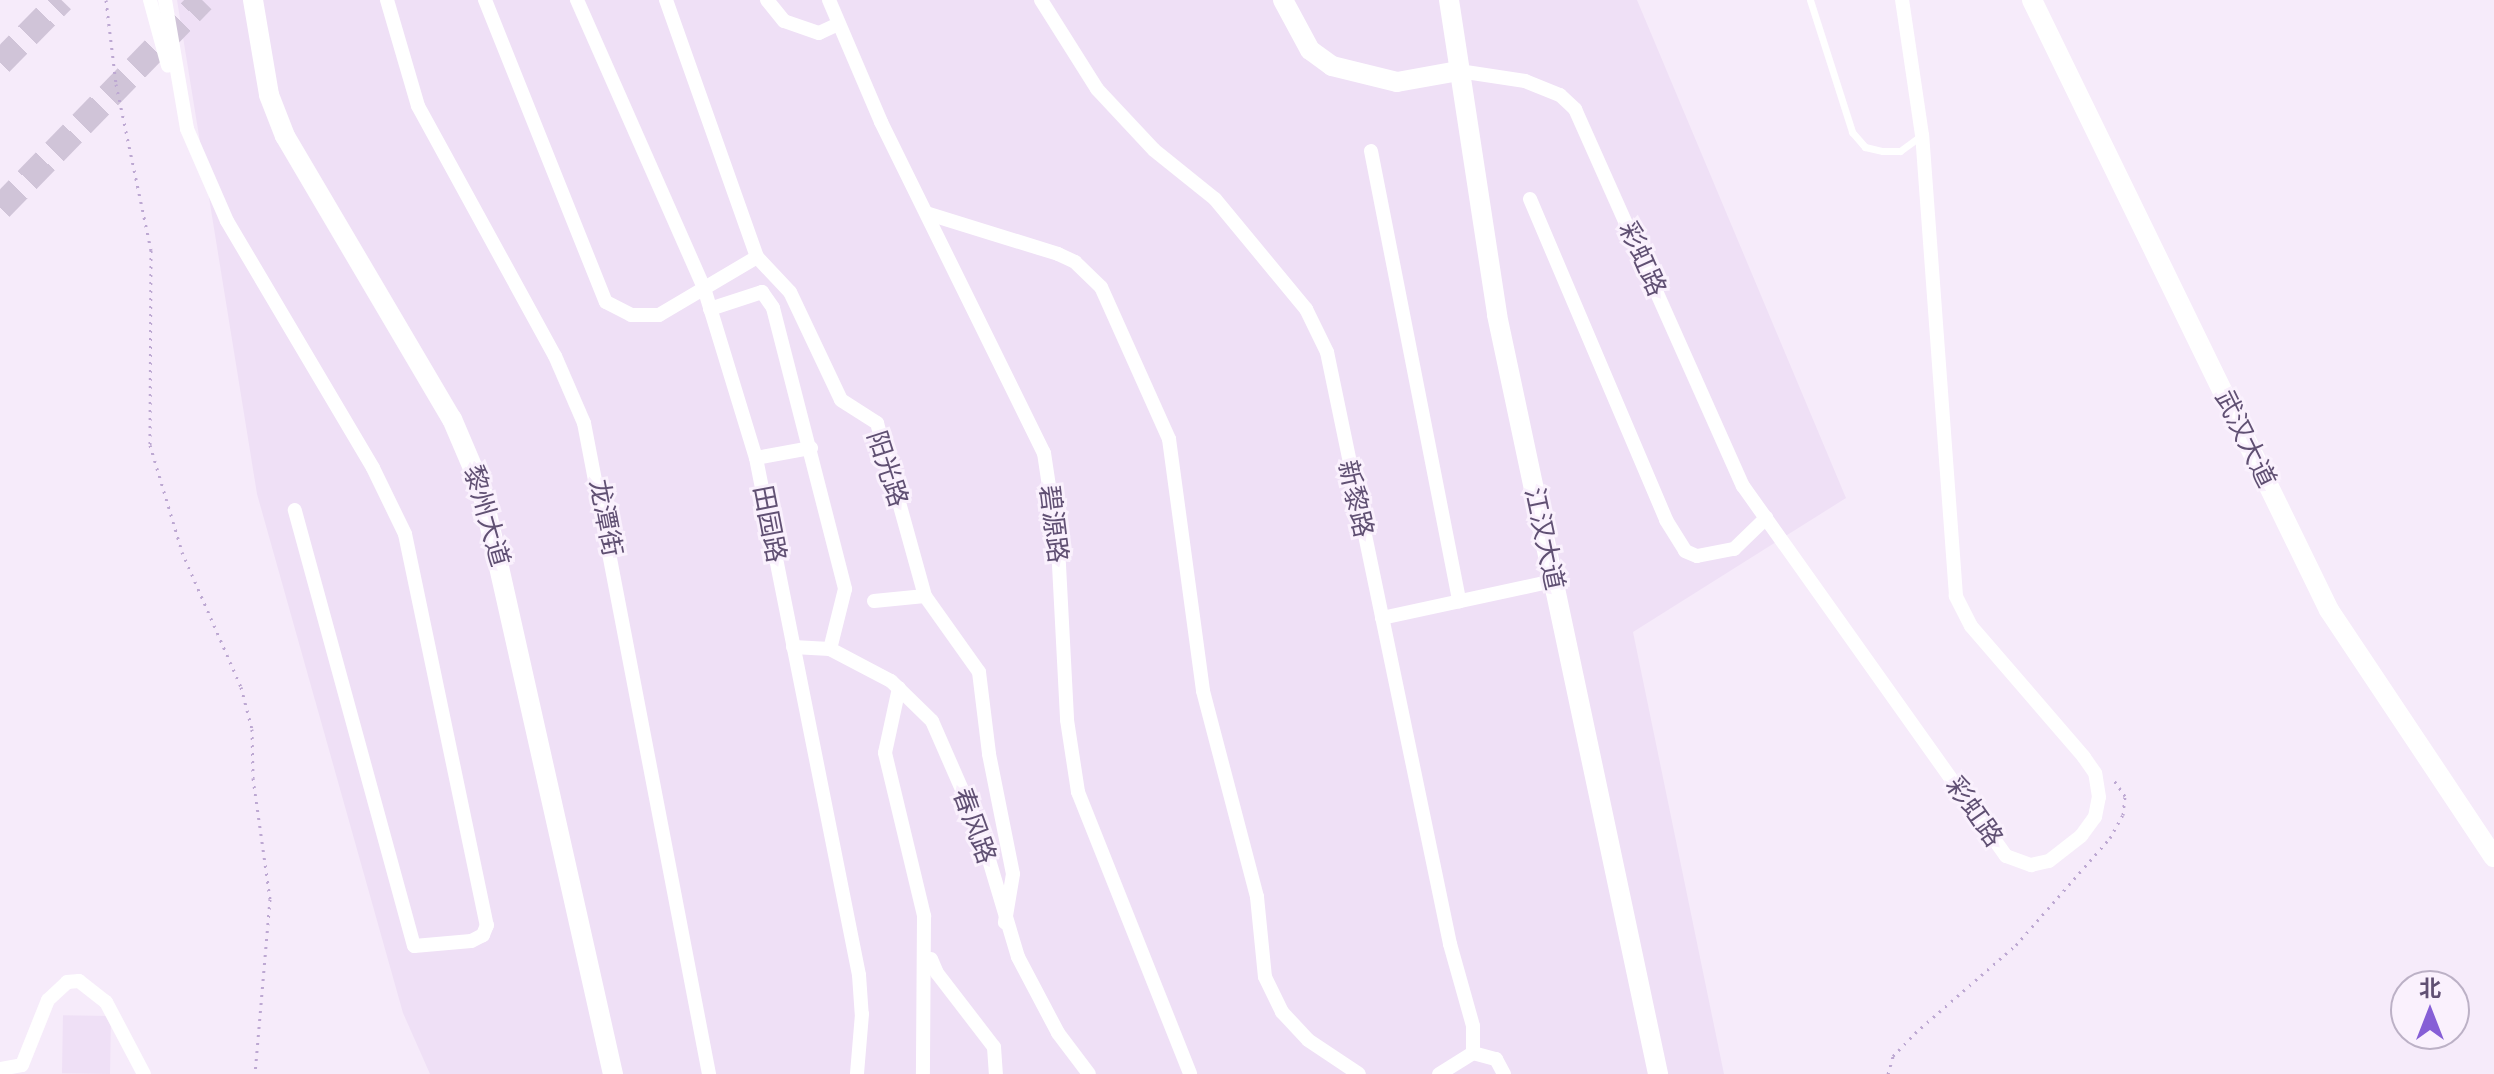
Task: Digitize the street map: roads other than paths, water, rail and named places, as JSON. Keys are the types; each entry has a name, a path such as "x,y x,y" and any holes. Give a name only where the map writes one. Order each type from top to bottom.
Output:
{"main road":[{"name":"黎州大道","path":"253,0 269,95 295,157 452,419 481,487 613,1074"},
{"path":"1283,0 1310,50 1332,66 1397,82 1459,71"},
{"name":"江汉大道","path":"1449,0 1497,315 1658,1074"},
{"name":"武汉大道","path":"2032,0 2329,610 2494,857"}],"street":[{"path":"150,0 155,33 178,93"},
{"path":"165,0 178,93 187,129 227,221 373,468 405,534 487,925 483,935 471,941 414,946 295,510"},
{"name":"龙潭街","path":"387,0 418,106 555,356 584,423 709,1074"},
{"path":"485,0 606,302 631,315 659,315 757,257"},
{"name":"田园路","path":"577,0 704,288 756,458 859,975 862,1014 857,1074"},
{"name":"阳光路","path":"666,0 757,257 790,292 841,400 877,423 925,596 979,672 989,754 1013,874 1005,922"},
{"path":"767,0 784,21 819,33 836,25"},
{"name":"碧源路","path":"829,0 836,25 1044,453 1058,546 1067,720 1078,792 1190,1074"},
{"name":"新黎路","path":"1041,0 1097,89 1154,150 1215,199 1306,309 1327,352 1450,944 1473,1026 1473,1053"},
{"path":"1902,0 1922,135"},
{"name":"彩虹路","path":"1459,71 1525,81 1560,95 1575,109 1743,486 2006,856 2040,863 2081,836 2095,817 2099,797 2095,773 1971,626 1956,596 1922,135"},
{"path":"1371,151 1459,601"},
{"path":"1530,199 1666,520 1685,551 1697,556 1734,549 1766,518"},
{"path":"929,214 1058,254 1075,262 1101,287 1169,439 1203,691 1257,897 1265,977 1282,1012 1308,1040 1359,1074"},
{"path":"710,309 762,292 773,308 845,589 830,649"},
{"path":"756,458 811,448"},
{"path":"1382,618 1553,581"},
{"path":"874,601 925,596"},
{"name":"春风路","path":"793,647 830,649 899,688 932,721 981,833 1005,922 1058,1033 1089,1074"},
{"path":"899,688 885,753 927,947 937,973 994,1047 996,1074"},
{"path":"923,1074 927,947"},
{"path":"0,1069 22,1065 48,1000 67,982 79,981 106,1002 144,1074"},
{"path":"1439,1074 1473,1053 1496,1059 1504,1074"}],"lane":[{"path":"1810,0 1852,132 1865,147 1883,151 1900,151 1922,135"}],"tunnel":[{"path":"0,63 62,0"},
{"path":"0,208 202,0"}]}
